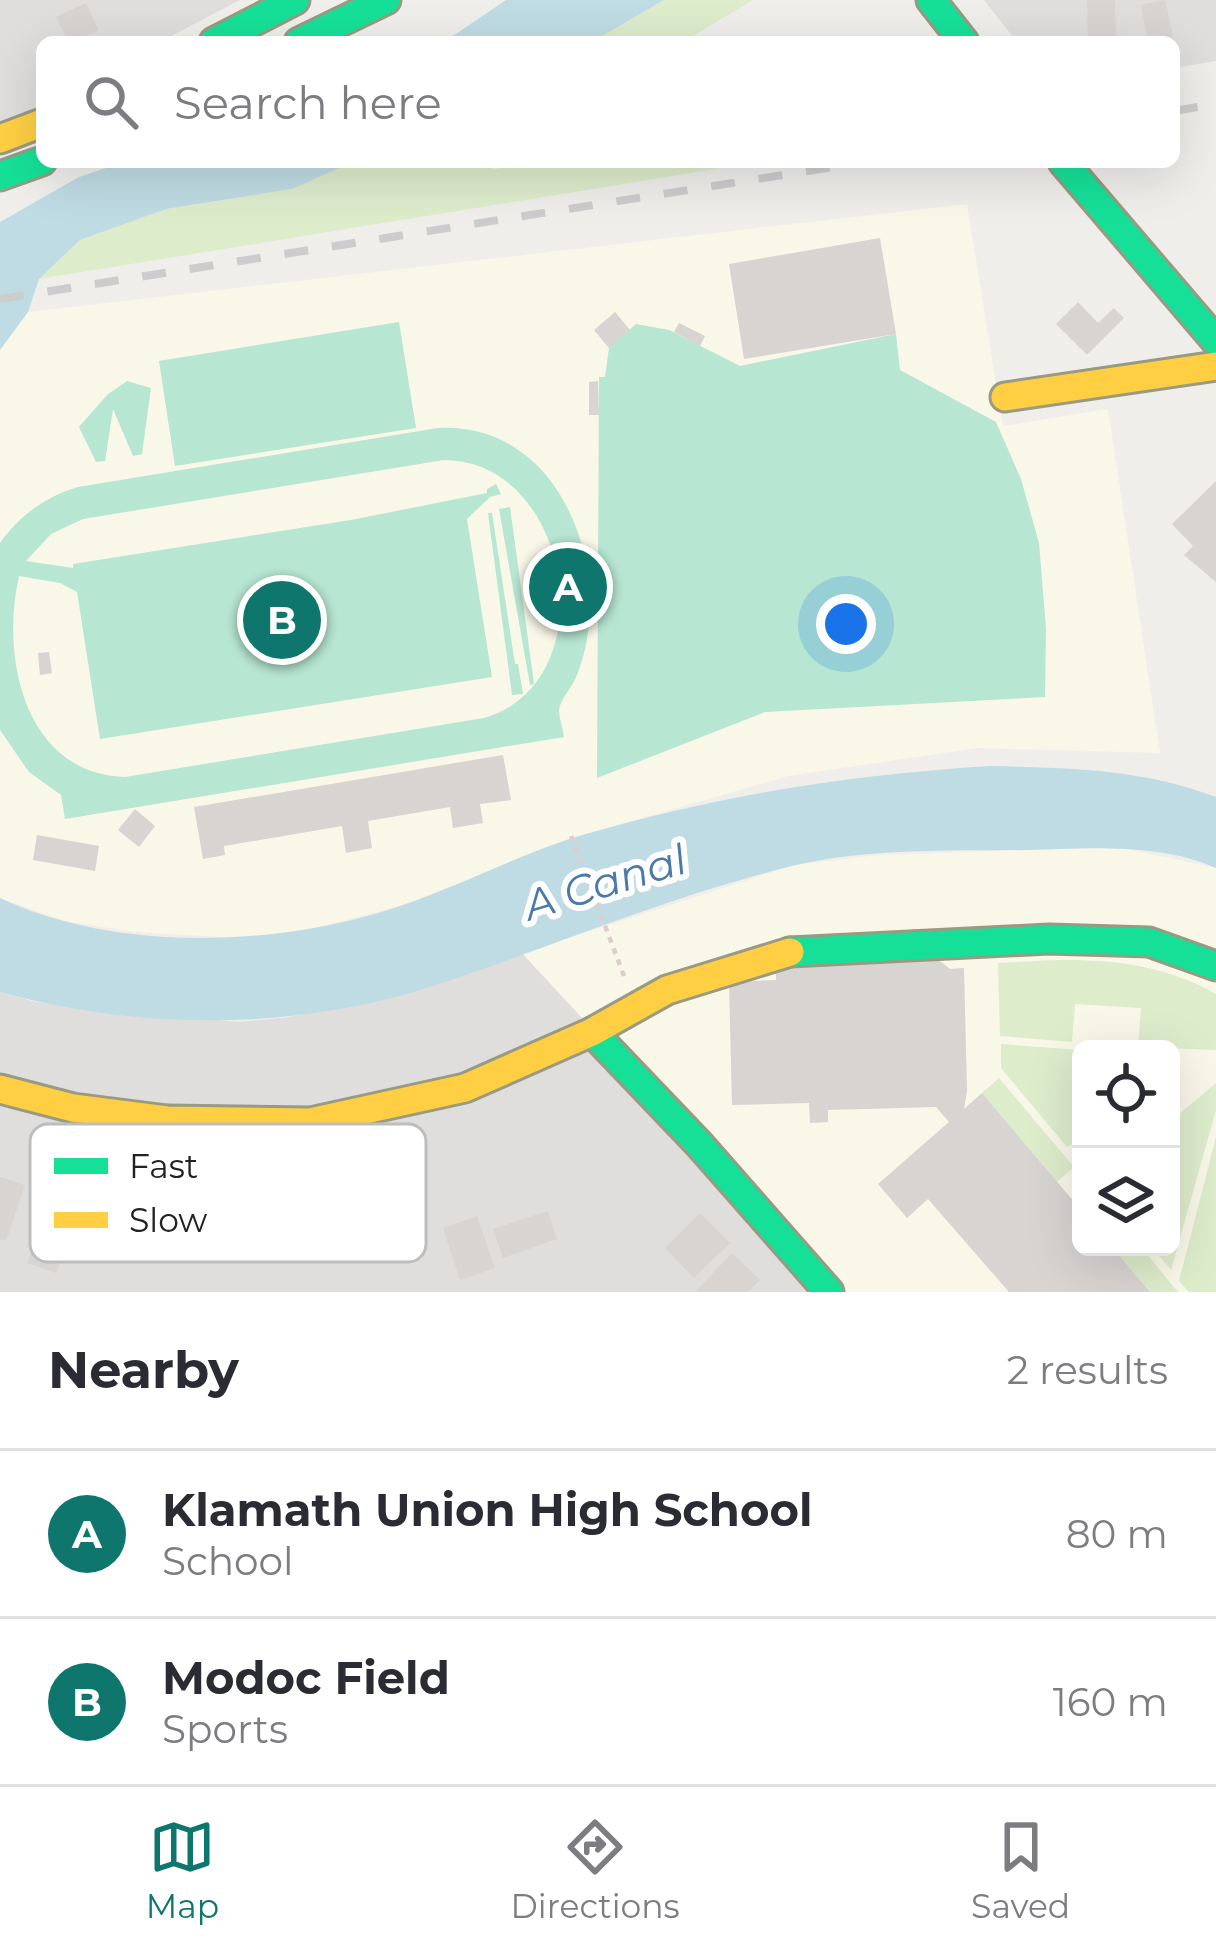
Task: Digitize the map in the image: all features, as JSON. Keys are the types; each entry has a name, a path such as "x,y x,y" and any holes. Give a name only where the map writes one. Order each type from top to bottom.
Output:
{"street":[{"path":"226,36 295,0"},
{"path":"311,36 386,0"},
{"path":"931,0 959,36"},
{"path":"0,139 36,125"},
{"path":"0,176 36,163"},
{"path":"1068,168 1216,341"},
{"path":"1005,397 1216,366"},
{"path":"0,1089 74,1108 167,1120 310,1122 465,1088 592,1032 667,990 790,952 942,943 1150,942 1216,966"},
{"path":"592,1032 699,1144 829,1292"}],"path":[{"path":"571,836 627,983"}],"shaded area":[{"path":"0,0 240,0 171,36 36,36 36,107 0,126"},
{"path":"984,0 1216,0 1216,61 1180,67 1180,36 1012,36"},
{"path":"967,204 1003,426 1108,409 1160,753 978,748 788,776 583,835 400,906 283,936 135,932 64,921 0,898 0,350 28,312"},
{"path":"1117,847 1216,868 1216,1292 836,1292 522,953 794,865 878,855"},
{"path":"522,953 836,1292 0,1292 0,992 36,1002 239,1022 290,1017 435,985"}],"green space":[{"path":"664,0 753,0 693,36 602,36"},
{"path":"339,168 722,168 39,279 80,240 166,209 292,189"},
{"path":"399,322 416,428 175,466 159,361"},
{"path":"636,324 669,330 740,366 896,334 900,370 996,422 1021,479 1039,543 1046,629 1045,697 765,712 597,778 599,377 605,377 609,348"},
{"path":"127,381 151,388 142,454 133,456 113,409 105,461 96,462 79,427 107,395"},
{"path":"438,428 476,431 509,444 537,465 559,492 585,560 588,632 578,672 560,706 564,737 65,819 61,795 29,772 0,730 0,543 34,508 78,487","holes":["444,460 487,470 521,495 545,532 558,576 559,621 548,662 523,697 484,718 125,777 91,771 64,756 43,734 27,706 13,642 19,576 60,583 77,592 100,739 492,677 467,519 490,497 501,494 496,484 487,493 351,520 73,564 73,568 26,561 51,534 83,519"]},
{"path":"510,507 534,684 530,685 499,509"},
{"path":"488,513 492,513 523,694 512,695"},
{"path":"1099,961 1140,966 1198,984 1216,994 1216,1050 1180,1049 1180,1040 1139,1040 1141,1008 1075,1004 1072,1042 1000,1036 998,963"},
{"path":"1001,1044 1072,1049 1072,1144 1067,1147 1001,1068"},
{"path":"999,1078 1072,1169 1057,1182 982,1093"},
{"path":"1216,1083 1216,1110 1180,1238 1180,1148 1180,1113"},
{"path":"1216,1137 1216,1292 1189,1292 1179,1281"},
{"path":"1120,1256 1148,1256 1178,1292 1150,1292"},
{"path":"1159,1256 1175,1256 1171,1270"}],"water":[{"path":"506,0 664,0 602,36 453,36"},
{"path":"106,168 339,168 292,189 166,209 80,240 39,279 28,312 0,350 0,222 79,177"},
{"name":"A Canal","path":"989,766 1132,775 1216,797 1216,868 1172,854 1099,848 909,852 821,860 703,891 439,984 331,1011 276,1017 164,1019 54,1005 0,992 0,898 46,916 146,936 252,936 303,930 400,906 563,841 686,808 836,781"}],"building":[{"path":"1087,0 1115,0 1116,36 1088,36"},
{"path":"1165,0 1173,36 1147,36 1141,5"},
{"path":"86,3 99,31 65,36 56,17"},
{"path":"880,238 896,334 744,359 729,264"},
{"path":"1078,302 1098,323 1114,308 1124,318 1087,355 1056,324"},
{"path":"615,312 630,330 609,348 594,330"},
{"path":"679,323 705,336 700,346 674,332"},
{"path":"598,381 599,415 589,415 589,382"},
{"path":"1216,481 1216,582 1184,555 1193,546 1172,524"},
{"path":"49,652 52,673 40,675 38,653"},
{"path":"503,755 511,800 480,804 483,823 453,828 450,807 368,821 372,848 346,853 342,826 224,846 225,855 203,859 194,807"},
{"path":"135,809 155,826 139,847 118,830"},
{"path":"37,835 99,846 95,871 33,860"},
{"path":"931,954 950,969 964,968 964,1109 982,1093 1072,1199 1072,1256 1120,1256 1150,1292 1009,1292 928,1199 907,1218 878,1184 949,1122 936,1107 828,1110 828,1122 810,1123 809,1103 732,1105 729,982 776,980 776,966"},
{"path":"0,1177 25,1185 6,1241 0,1239"},
{"path":"548,1211 557,1239 503,1258 493,1229"},
{"path":"700,1213 730,1243 694,1278 665,1248"},
{"path":"477,1216 495,1268 460,1280 443,1228"},
{"path":"732,1253 760,1280 748,1292 699,1292 697,1290"},
{"path":"30,1254 30,1262 60,1262 56,1273 27,1263"}],"railway":[{"path":"1180,110 1216,104"},
{"path":"0,299 827,168"}],"traffic: fast":[{"path":"226,36 295,0"},
{"path":"311,36 386,0"},
{"path":"931,0 959,36"},
{"path":"0,176 36,163"},
{"path":"1068,168 1216,341"},
{"path":"790,952 1049,939 1149,942 1216,966"},
{"path":"592,1032 699,1144 829,1292"}],"traffic: slow":[{"path":"0,139 36,125"},
{"path":"1005,397 1216,366"},
{"path":"0,1089 73,1108 167,1120 310,1122 465,1088 592,1032 667,990 790,952"}],"place":[{"name":"Klamath Union High School","path":"568,587"},
{"name":"Modoc Field","path":"282,620"}]}
